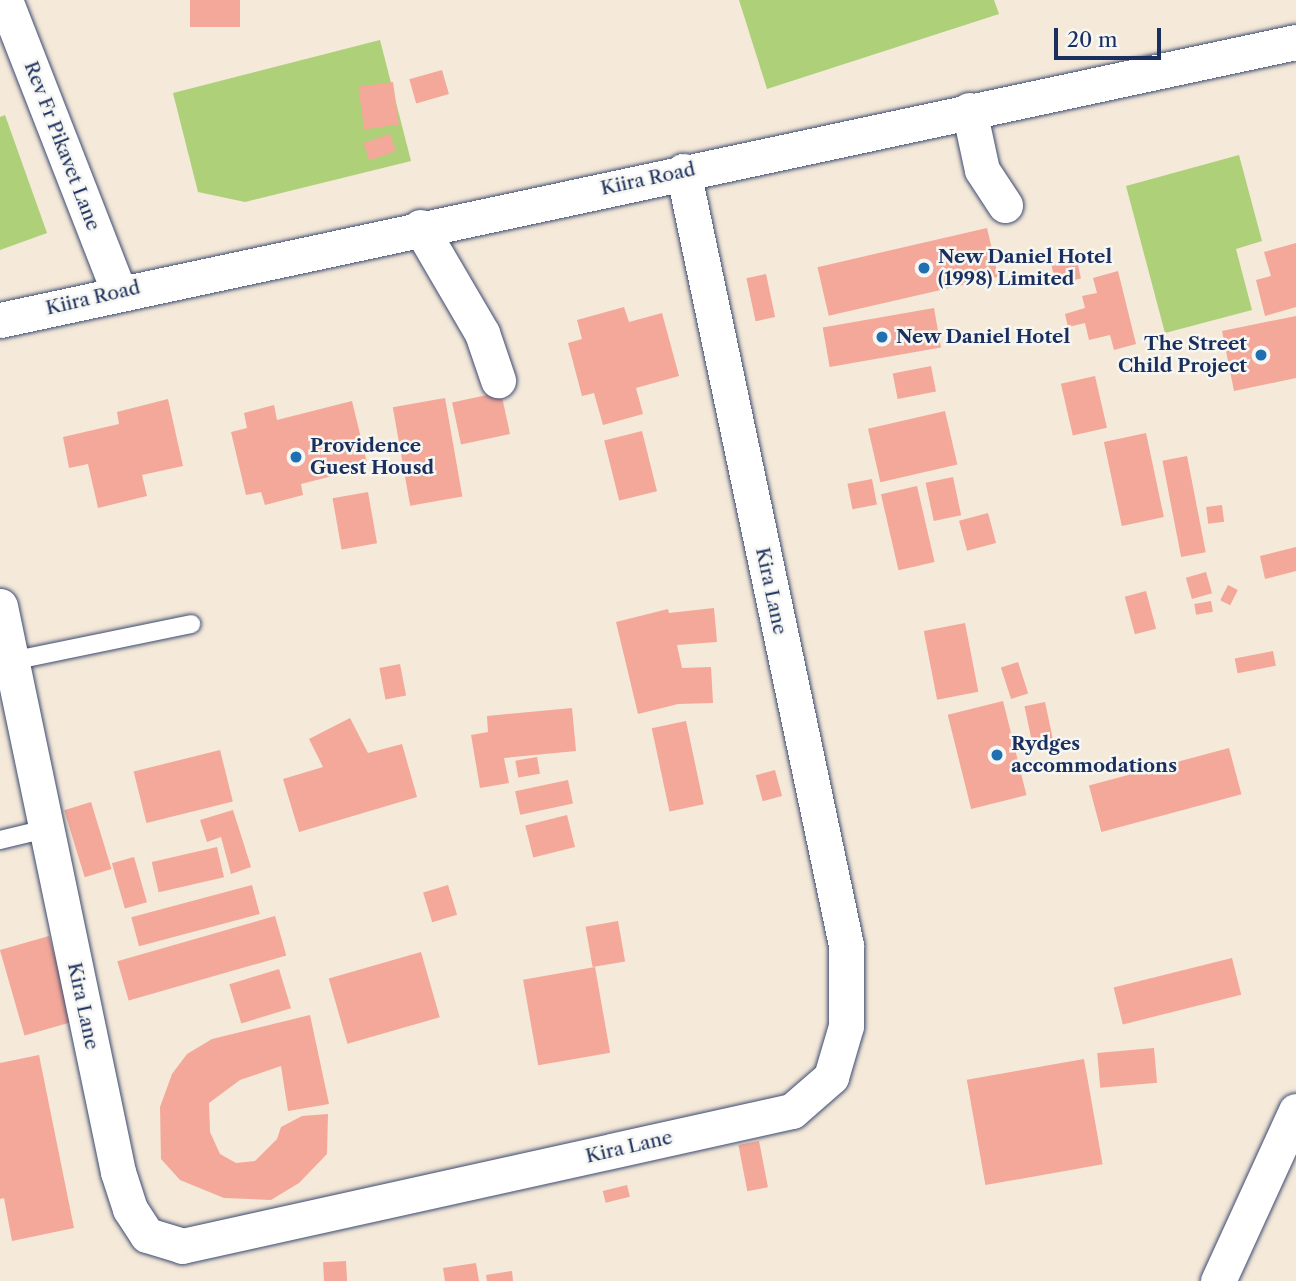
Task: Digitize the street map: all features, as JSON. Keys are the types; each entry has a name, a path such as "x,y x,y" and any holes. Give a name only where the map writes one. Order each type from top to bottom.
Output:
{"street":[{"name":"Rev Fr Pikavet Lane","path":"5,0 119,292"},
{"name":"Kiira Road","path":"0,320 420,227 1296,42"},
{"path":"969,110 982,170 1005,205"},
{"name":"Kira Lane","path":"0,606 118,1172 130,1209 147,1235 183,1246 792,1111 831,1077 846,1026 846,945 682,171"},
{"path":"420,227 482,333 498,380"},
{"path":"1218,1281 1296,1111"}],"lane":[{"path":"12,661 191,624"},
{"path":"0,840 46,829"}],"green space":[{"path":"739,0 994,0 999,14 767,89"},
{"path":"380,40 411,161 245,202 198,192 173,93"},
{"path":"5,115 47,233 0,250 0,117"},
{"path":"1239,155 1262,241 1236,249 1252,310 1165,333 1126,186"}],"building":[{"path":"190,0 240,0 240,27 190,27"},
{"path":"442,70 449,94 416,103 409,79"},
{"path":"393,82 399,125 364,129 358,87"},
{"path":"390,134 396,151 369,160 364,143"},
{"path":"987,228 998,277 829,316 817,267"},
{"path":"1296,243 1296,307 1265,316 1256,280 1271,276 1264,252"},
{"path":"1077,260 1081,279 1056,284 1052,265"},
{"path":"1118,271 1136,344 1114,350 1110,335 1089,340 1085,323 1068,327 1065,314 1085,308 1082,296 1097,293 1093,278"},
{"path":"766,274 775,317 756,321 746,278"},
{"path":"624,307 629,322 662,313 679,376 636,388 643,414 603,425 594,393 582,396 568,343 582,339 577,320"},
{"name":"New Daniel Hotel","path":"934,308 941,347 830,367 823,328"},
{"name":"The Street Child Project","path":"1296,316 1296,378 1234,391 1222,331"},
{"path":"931,366 936,392 898,399 893,373"},
{"path":"1095,376 1107,428 1073,436 1061,384"},
{"path":"501,392 510,434 461,444 452,402"},
{"path":"445,398 462,496 410,506 393,407"},
{"path":"168,399 183,466 142,475 147,496 98,508 88,464 69,468 63,437 119,424 117,412"},
{"path":"352,401 368,467 301,484 303,495 265,505 261,492 246,495 231,432 247,428 244,413 274,405 277,420"},
{"path":"945,411 957,465 880,482 868,429"},
{"path":"642,431 657,491 619,501 604,440"},
{"path":"1146,433 1164,517 1122,526 1104,442"},
{"path":"1187,456 1206,552 1181,557 1162,461"},
{"path":"953,477 961,515 934,521 926,483"},
{"path":"872,479 877,505 852,509 847,484"},
{"path":"917,486 935,562 898,570 881,494"},
{"path":"368,492 377,543 342,549 333,498"},
{"path":"1222,505 1224,522 1208,524 1206,507"},
{"path":"988,513 996,543 967,551 959,521"},
{"path":"1296,547 1296,571 1265,579 1260,556"},
{"path":"1206,572 1212,593 1192,599 1186,578"},
{"path":"1228,585 1238,590 1230,605 1220,600"},
{"path":"1146,591 1156,629 1135,634 1125,597"},
{"path":"1211,601 1213,612 1196,615 1194,604"},
{"path":"714,608 717,642 677,645 682,668 711,667 713,703 678,704 638,714 616,622 668,609 669,613"},
{"path":"965,623 978,692 937,700 924,631"},
{"path":"1273,651 1276,666 1238,673 1235,658"},
{"path":"1018,662 1028,693 1011,699 1001,668"},
{"path":"400,664 406,695 385,699 379,668"},
{"path":"1003,701 1026,795 971,809 948,715"},
{"path":"1045,702 1053,740 1033,745 1024,706"},
{"path":"572,708 576,751 504,758 509,783 480,788 471,735 488,732 487,716"},
{"path":"350,718 368,753 402,744 417,797 299,832 283,779 323,767 309,739"},
{"path":"686,721 704,804 669,811 652,728"},
{"path":"1229,748 1241,794 1101,832 1089,786"},
{"path":"220,750 233,801 146,823 134,772"},
{"path":"537,757 540,774 518,778 515,761"},
{"path":"775,770 782,796 763,801 756,775"},
{"path":"568,780 573,803 520,815 515,791"},
{"path":"91,802 111,869 85,877 64,810"},
{"path":"233,810 251,867 231,874 221,837 207,842 200,820"},
{"path":"567,815 575,847 533,857 525,825"},
{"path":"217,847 224,877 159,892 152,862"},
{"path":"134,857 147,902 125,909 112,863"},
{"path":"252,885 260,914 139,946 131,917"},
{"path":"448,885 457,915 432,922 423,893"},
{"path":"275,916 286,955 129,1001 117,961"},
{"path":"618,921 625,961 593,967 586,927"},
{"path":"49,936 74,1022 25,1036 0,950"},
{"path":"421,952 440,1017 347,1044 329,978"},
{"path":"1232,958 1241,995 1123,1024 1114,988"},
{"path":"595,967 610,1053 538,1065 523,980"},
{"path":"279,969 291,1008 241,1023 229,984"},
{"path":"310,1015 329,1104 288,1111 281,1066 240,1080 209,1103 210,1132 220,1154 236,1163 255,1161 277,1139 281,1127 302,1116 328,1114 327,1154 299,1183 271,1200 224,1198 180,1180 161,1159 160,1107 172,1074 187,1054 212,1039"},
{"path":"1154,1048 1157,1083 1100,1088 1097,1053"},
{"path":"39,1055 74,1228 12,1241 4,1198 0,1199 0,1063"},
{"path":"1084,1059 1103,1164 985,1185 967,1080"},
{"path":"759,1141 768,1187 747,1191 738,1145"},
{"path":"627,1185 630,1197 606,1203 603,1191"},
{"path":"346,1261 347,1281 324,1281 323,1262"},
{"path":"476,1263 479,1281 445,1281 443,1268"},
{"path":"512,1271 513,1281 487,1281 486,1275"}],"place":[{"name":"New Daniel Hotel (1998) Limited","path":"924,268"},
{"name":"New Daniel Hotel","path":"882,337"},
{"name":"The Street Child Project","path":"1261,355"},
{"name":"Providence Guest Housd","path":"296,457"},
{"name":"Rydges accommodations","path":"997,755"}]}
